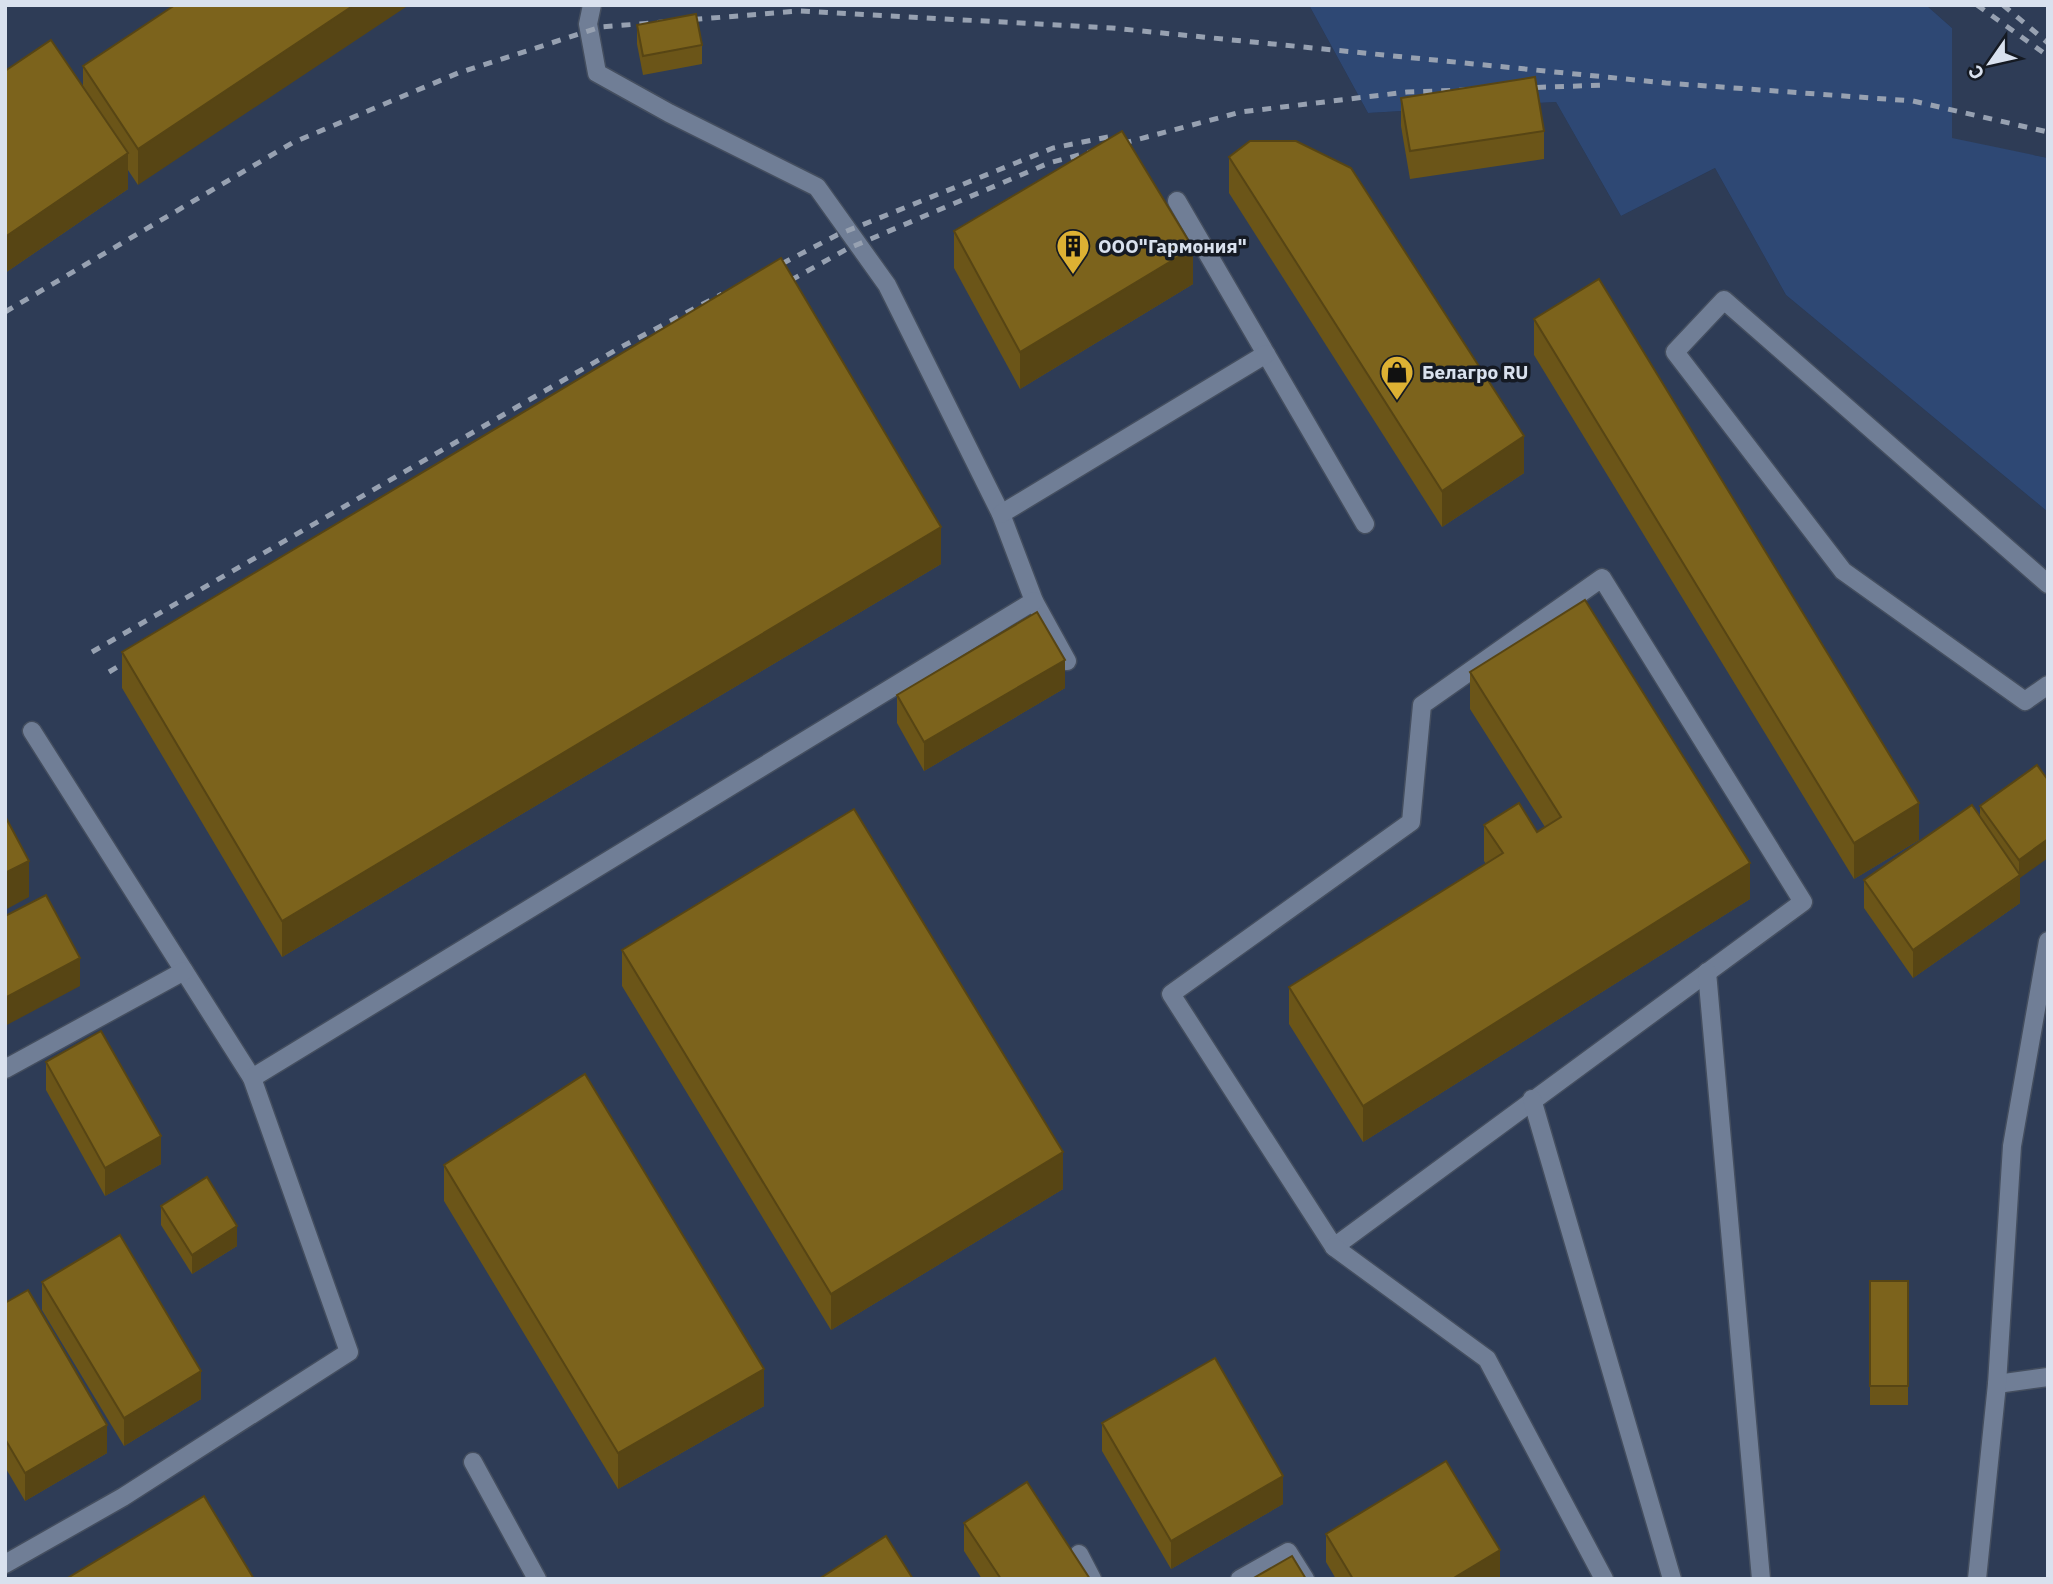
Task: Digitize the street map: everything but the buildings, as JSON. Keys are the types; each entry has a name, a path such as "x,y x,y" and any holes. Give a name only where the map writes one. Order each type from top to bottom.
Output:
{"lane":[{"path":"592,5 588,24 597,73 669,113 817,187 887,285 1002,514 1034,601 1067,661"},
{"path":"1177,201 1365,524"},
{"path":"2048,584 1724,300 1675,352 1843,571 2025,701 2048,685"},
{"path":"1002,514 1266,355"},
{"path":"1334,1247 1803,902 1602,578 1422,705 1411,822 1171,994 1334,1247 1487,1359 1604,1579"},
{"path":"252,1078 1034,601"},
{"path":"5,1564 122,1497 349,1352 252,1078 33,731"},
{"path":"1977,1579 1997,1384 2012,1146 2047,949"},
{"path":"5,1069 184,971"},
{"path":"1707,972 1761,1579"},
{"path":"1532,1100 1672,1579"},
{"path":"1997,1384 2048,1377"},
{"path":"473,1462 537,1579"},
{"path":"1240,1579 1288,1552 1305,1579"},
{"path":"1079,1554 1092,1579"}],"shaded area":[{"path":"5,5 1309,5 1368,113 1556,102 1621,216 1715,168 1786,295 2048,512 2048,1579 5,1579"},
{"path":"1309,5 1926,5 1952,28 1952,138 2048,158 2048,512 1786,295 1715,168 1621,216 1556,102 1368,113"},
{"path":"1926,5 2048,5 2048,158 1951,139 1952,28"}],"railway":[{"path":"1977,5 2048,56"},
{"path":"2003,5 2048,43"},
{"path":"5,312 292,143 458,73 601,27 799,11 1112,28 1666,83 1913,101 2048,132"},
{"path":"1519,88 1607,85"},
{"path":"775,289 847,249 1049,163 1241,112 1407,92 1467,90"},
{"path":"766,272 837,235 1053,148 1113,136"},
{"path":"92,652 621,347 722,294"},
{"path":"109,672 137,655"}],"place":[{"name":"ООО\"Гармония\"","path":"1073,276"},
{"name":"Белагро RU","path":"1397,402"}]}
